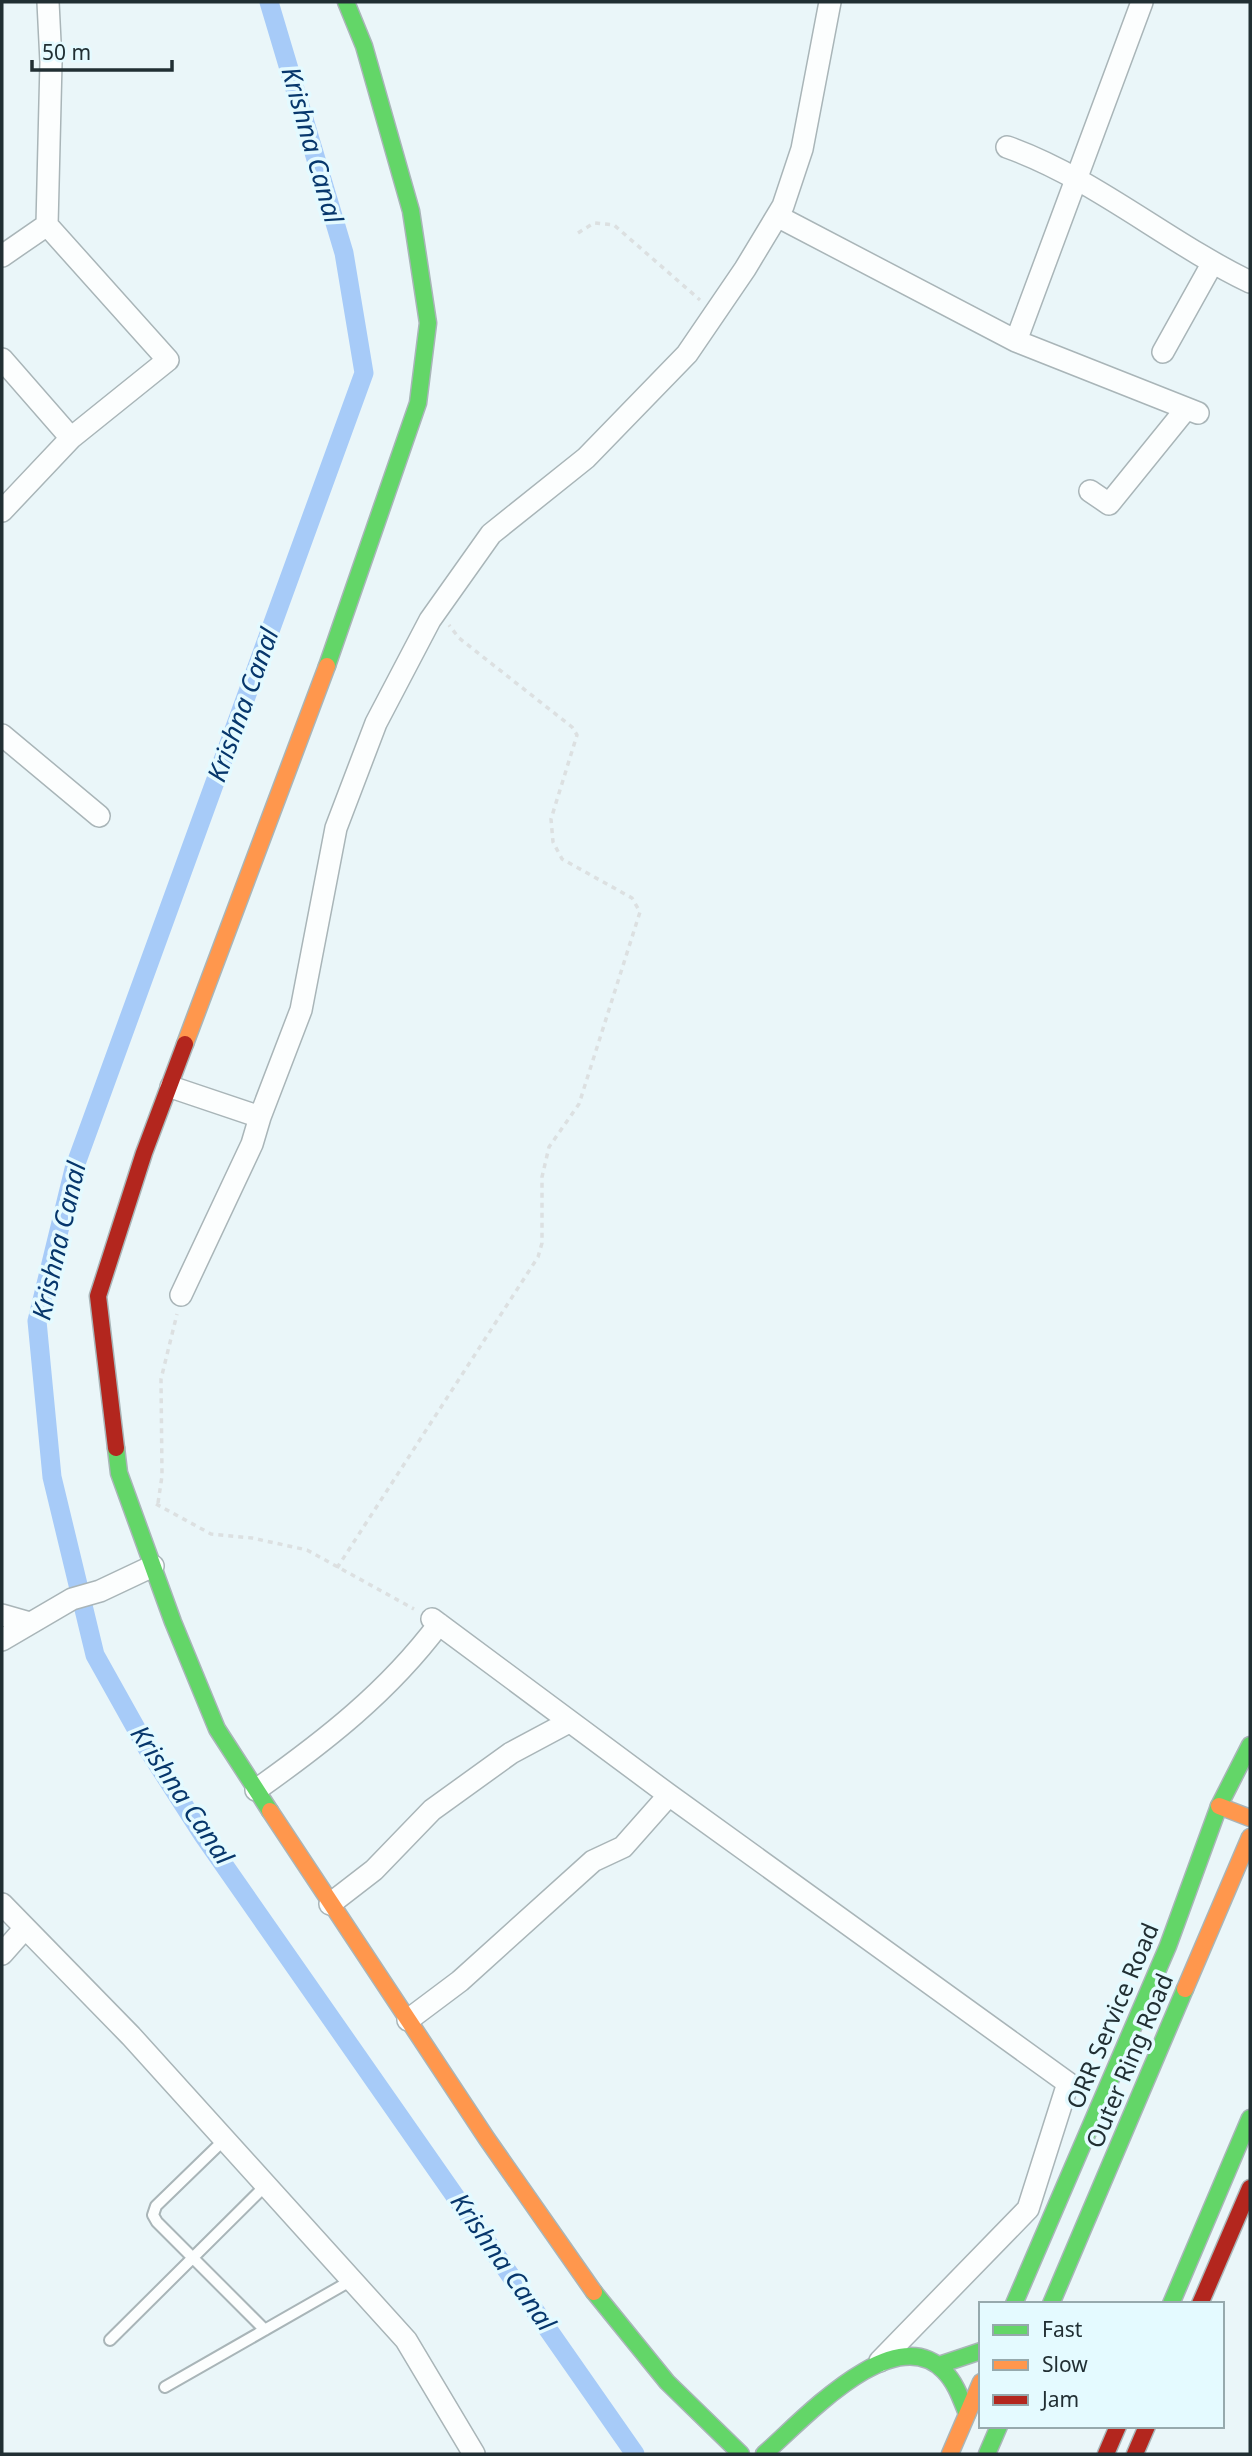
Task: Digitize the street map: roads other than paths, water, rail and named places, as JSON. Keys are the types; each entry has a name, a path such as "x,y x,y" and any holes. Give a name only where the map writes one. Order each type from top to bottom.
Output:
{"main road":[{"path":"346,2 364,46 411,211 428,323 418,403 321,684 144,1153 98,1296 119,1473 217,1729 487,2139 596,2294 667,2382 741,2454"},
{"name":"ORR Service Road","path":"1015,2302 1168,1946 1219,1807 1250,1745"},
{"path":"1219,1807 1250,1818"},
{"name":"Outer Ring Road","path":"1052,2302 1250,1838"},
{"path":"1172,2302 1250,2118"},
{"path":"1201,2302 1250,2188"},
{"path":"764,2454 879,2363 908,2356 939,2365 979,2352"},
{"path":"939,2365 956,2388 967,2414"},
{"path":"950,2454 979,2387"},
{"path":"987,2454 998,2428"},
{"path":"1106,2454 1117,2428"},
{"path":"1135,2454 1146,2428"}],"street":[{"path":"2,511 71,438 168,360 47,225 51,62 48,2"},
{"path":"181,1294 253,1144 260,1117 301,1010 335,828 376,723 437,610 491,534 586,458 687,354 777,216 802,149 830,2"},
{"path":"1016,341 1142,2"},
{"path":"1007,147 1046,160 1212,264 1250,282"},
{"path":"777,216 1016,341 1192,411 1109,504 1090,491"},
{"path":"2,256 47,225"},
{"path":"1163,352 1212,264"},
{"path":"2,359 71,438"},
{"path":"2,735 99,816"},
{"path":"171,1087 260,1117"},
{"path":"2,1640 72,1599 100,1591 153,1566"},
{"path":"2,1615 30,1623"},
{"path":"256,1790 344,1726 414,1657 435,1621 669,1795 1068,2083 1028,2209 879,2363"},
{"path":"330,1903 374,1870 432,1810 511,1753 569,1722"},
{"path":"408,2020 460,1981 593,1861 623,1847 669,1795"},
{"path":"2,1905 131,2036 406,2340 474,2454"},
{"path":"2,1954 25,1928"}],"lane":[{"path":"225,2139 156,2206 153,2215 265,2330"},
{"path":"110,2340 266,2185"},
{"path":"165,2387 352,2280"}],"waterway":[{"name":"Krishna Canal","path":"269,2 344,253 364,373 74,1169 37,1321 52,1477 95,1655 147,1748 203,1835 635,2454"}]}
